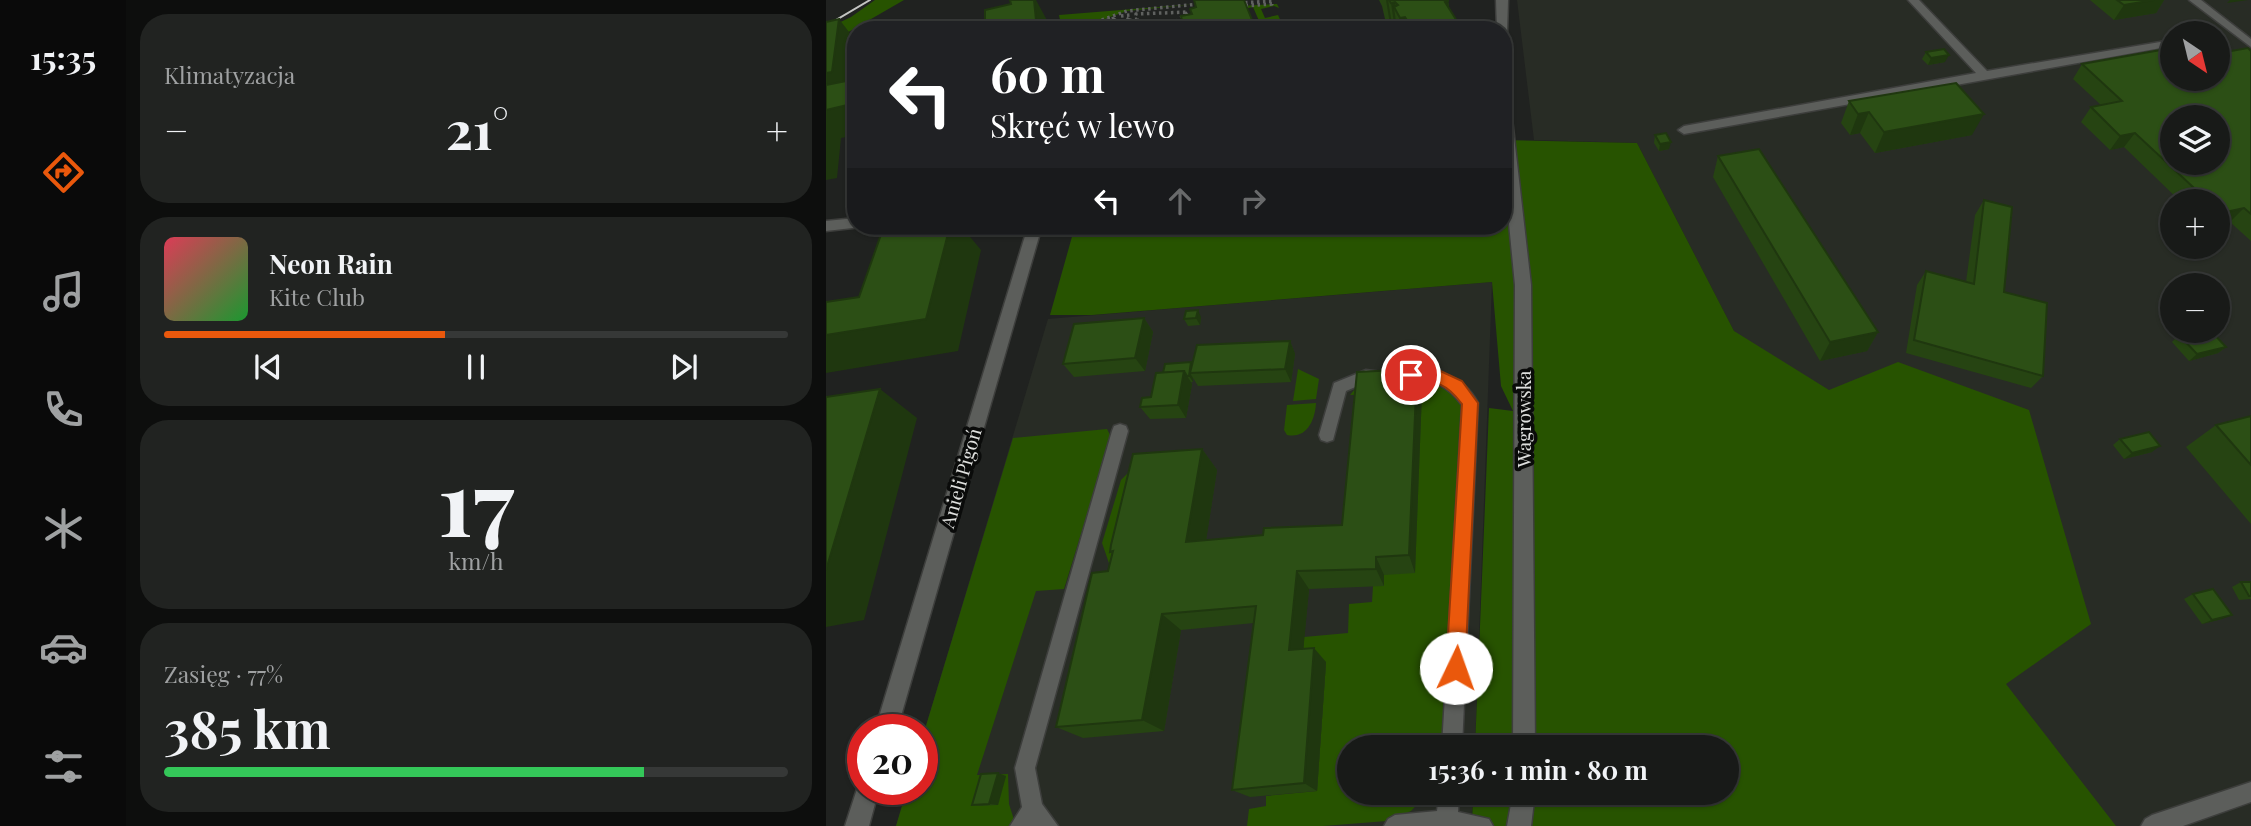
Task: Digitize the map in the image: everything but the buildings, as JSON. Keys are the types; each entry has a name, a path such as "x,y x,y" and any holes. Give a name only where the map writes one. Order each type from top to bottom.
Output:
{"street":[{"path":"1502,0 1503,21"},
{"name":"Wagrowska","path":"1512,179 1523,285 1524,735"},
{"path":"826,226 847,224"},
{"name":"Anieli Pigoń","path":"891,714 1032,235"},
{"path":"857,826 863,805"},
{"path":"1519,826 1522,805"}],"lane":[{"path":"1913,0 1984,75"},
{"path":"2194,0 2251,44"},
{"path":"2230,33 2251,29"},
{"path":"1684,130 2160,45"},
{"path":"1327,435 1339,387 1366,376 1434,374 1457,385 1470,403 1453,735"},
{"path":"1047,826 1027,818 1025,768 1120,431"},
{"path":"2152,826 2251,792"},
{"path":"1448,823 1449,805"},
{"path":"1395,826 1448,823 1482,826"}],"path":[{"path":"1234,4 1272,1 1272,4 1240,6"},
{"path":"1099,21 1127,11 1204,4"},
{"path":"1127,21 1137,19 1136,14 1188,12 1177,21"},
{"path":"1108,21 1130,15 1127,21"}],"shaded area":[{"path":"1517,0 2251,0 2251,826 1989,826 1637,143 1534,140"},
{"path":"1492,282 1475,735 1337,735 1337,805 1472,805 1471,826 896,826 902,805 938,805 938,714 930,714 1048,319"}],"green space":[{"path":"875,0 904,0 868,21 847,21 847,33 826,45 826,29 851,17"},
{"path":"1196,4 1127,11 1099,21 1060,21 1059,15"},
{"path":"1277,4 1279,8 1274,6 1261,9 1265,18 1278,15 1281,21 1259,21 1253,7 1188,21 1239,6"},
{"path":"1512,140 1637,143 1734,331 1829,390 1898,362 2029,410 2091,624 2006,684 2116,826 1472,826 1473,805 1739,805 1739,735 1475,735 1489,408 1513,411 1501,386 1492,282 1092,315 1050,315 1072,235 1512,235"},
{"path":"1298,369 1319,379 1316,399 1293,401"},
{"path":"1419,382 1437,385 1458,399 1463,412 1463,450 1458,499 1455,505 1443,735 1337,735 1337,805 1417,805 1411,811 1387,821 1323,826 1247,826 1249,809 1266,806 1266,796 1317,791 1326,662 1302,664 1304,637 1348,633 1349,604 1372,602 1373,586 1384,575 1422,392 1350,395 1356,388"},
{"path":"1316,403 1309,427 1300,434 1287,435 1284,430 1287,405"},
{"path":"1107,429 1111,437 1064,589 1036,591 977,775 1008,774 1009,804 1016,826 896,826 902,805 938,805 938,714 930,714 1013,438"},
{"path":"1132,469 1110,566 1102,543 1121,480"}],"tram line":[{"path":"826,26 870,0"}],"route":[{"path":"1411,375 1434,374 1457,385 1470,403 1456,668"}]}
